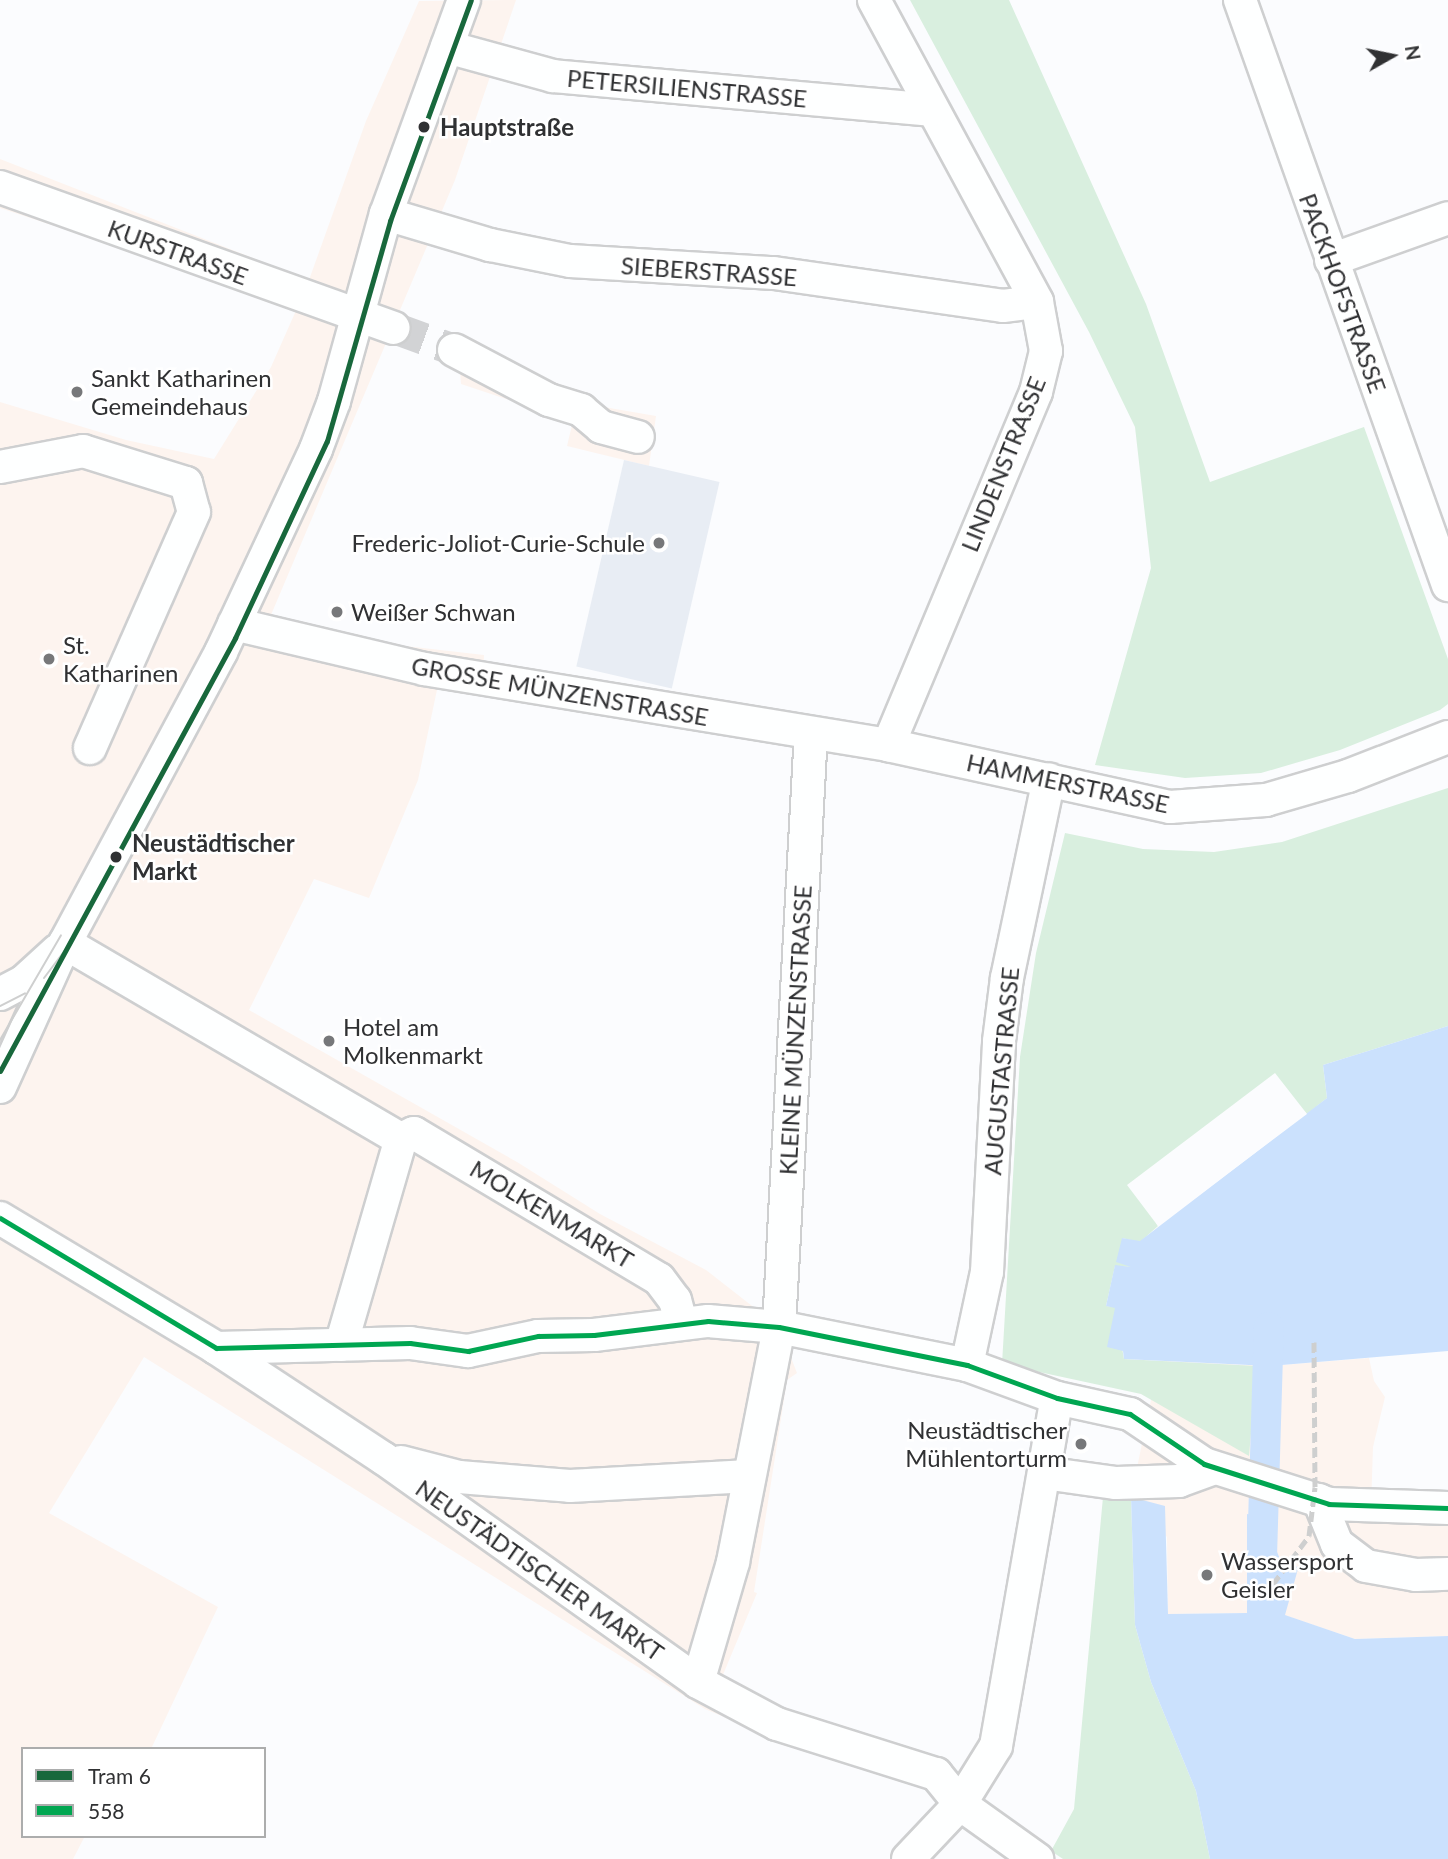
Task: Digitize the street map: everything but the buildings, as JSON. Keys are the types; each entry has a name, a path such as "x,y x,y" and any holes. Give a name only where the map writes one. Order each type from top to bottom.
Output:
{"street":[{"path":"0,1087 65,943 234,624 316,449 334,401 386,214 464,0"},
{"name":"LINDENSTRASSE","path":"874,0 1037,302 1046,351 1036,393 888,745"},
{"name":"PACKHOFSTRASSE","path":"1240,0 1448,585"},
{"name":"PETERSILIENSTRASSE","path":"447,47 553,76 931,110"},
{"name":"KURSTRASSE","path":"0,187 356,317 394,328"},
{"name":"SIEBERSTRASSE","path":"386,214 451,233 570,261 775,274 1003,306 1037,302"},
{"path":"1331,260 1448,218"},
{"path":"454,350 549,400 581,410 601,427 638,438"},
{"path":"0,467 83,451 186,484 194,512 90,748"},
{"name":"GROSSE MÜNZENSTRASSE","path":"234,624 424,669 888,745"},
{"name":"KLEINE MÜNZENSTRASSE","path":"779,1327 811,733"},
{"name":"HAMMERSTRASSE","path":"888,745 1170,807 1266,800 1348,776 1448,737"},
{"name":"AUGUSTASTRASSE","path":"967,1365 987,1272 999,1041 1007,978 1049,779"},
{"path":"0,994 23,982 65,943"},
{"name":"MOLKENMARKT","path":"65,943 113,985 262,1059 401,1139 414,1133 434,1143 659,1279 675,1300 681,1323"},
{"path":"341,1345 401,1139"},
{"name":"NEUSTÄDTISCHER MARKT","path":"0,1218 216,1348 383,1458 698,1682 777,1724 936,1774 960,1804 1037,1859"},
{"path":"216,1348 410,1343 468,1351 538,1336 594,1335 681,1323 779,1327 967,1365 1057,1398 1130,1414 1222,1471 1309,1498 1371,1508 1448,1508"},
{"path":"698,1682 733,1562 779,1327"},
{"path":"908,1859 960,1804 996,1746 1057,1398"},
{"name":"NEUSTÄDTISCHER MARKT","path":"383,1458 459,1477 570,1486 749,1476"},
{"path":"1044,1473 1116,1483 1179,1481 1222,1471"},
{"path":"1309,1498 1337,1544 1366,1566 1416,1575 1448,1574"}],"shaded area":[{"path":"516,0 455,180 268,622 335,638 484,655 483,679 438,685 418,780 369,898 314,879 249,1010 517,1162 600,1214 706,1270 779,1327 797,1373 787,1380 754,1592 757,1593 720,1682 817,1722 806,1751 705,1709 144,1357 49,1513 218,1607 152,1747 21,1747 21,1838 84,1838 73,1859 0,1859 0,402 126,440 214,459 271,367 298,306 0,208 0,159 309,280 366,121 419,1"},
{"path":"460,333 464,346 545,378 543,386 598,406 656,416 649,466 567,446 573,421 461,384 460,371 450,361"},
{"name":"Frederic-Joliot-Curie-Schule","path":"624,460 719,482 672,689 576,667"},
{"path":"1369,1358 1374,1381 1385,1397 1373,1447 1371,1507 1448,1508 1448,1636 1355,1639 1284,1615 1291,1558 1287,1563 1280,1559 1268,1533 1248,1515 1247,1613 1168,1614 1167,1537 1131,1497 1159,1361 1270,1366"}],"green space":[{"path":"910,0 1009,0 1146,304 1210,482 1364,427 1448,659 1448,704 1440,710 1340,750 1261,773 1185,778 1095,765 1151,568 1135,427 1089,332"},
{"path":"1448,788 1448,1026 1323,1065 1327,1098 1307,1114 1275,1073 1127,1185 1158,1226 1140,1242 1122,1238 1131,1267 1115,1266 1106,1306 1115,1307 1124,1359 1257,1366 1249,1456 1141,1394 1002,1364 1020,1057 1036,953 1065,833 1143,849 1214,852 1282,842"},
{"path":"1103,1497 1131,1497 1135,1625 1151,1682 1196,1791 1210,1859 1063,1859 1051,1851 1074,1809"}],"water":[{"path":"1448,1026 1448,1351 1270,1366 1124,1359 1123,1351 1107,1347 1115,1308 1106,1306 1115,1265 1131,1267 1116,1262 1122,1238 1140,1241 1327,1098 1323,1065"},
{"path":"1131,1497 1165,1506 1168,1614 1247,1613 1247,1514 1274,1521 1275,1531 1269,1533 1280,1559 1287,1563 1291,1557 1298,1569 1285,1615 1355,1639 1448,1636 1448,1859 1210,1859 1196,1791 1151,1682 1135,1625"}],"pier":[{"path":"1304,1111 1307,1114 1158,1226 1156,1223"}],"waterway":[{"path":"1262,1557 1269,1327"}],"tunnel":[{"path":"394,328 454,350"}],"tram line":[{"name":"6","path":"0,1071 235,638 327,441 390,221 471,0"},
{"path":"0,1040 61,935"},
{"path":"44,978 69,945"},
{"path":"0,1006 25,993"}],"railway":[{"path":"1273,1584 1309,1536 1315,1487 1314,1342"}],"transit line":[{"name":"558","path":"0,1218 216,1348"},
{"name":"558","path":"216,1348 410,1343 468,1351 538,1336 594,1335 708,1321 779,1327 967,1365 1057,1398 1130,1414 1204,1464 1329,1504 1448,1508"}],"place":[{"name":"Hauptstraße","path":"424,127"},
{"name":"Sankt Katharinen Gemeindehaus","path":"77,392"},
{"name":"Frederic-Joliot-Curie-Schule","path":"659,543"},
{"name":"Weißer Schwan","path":"337,612"},
{"name":"St. Katharinen","path":"49,659"},
{"name":"Neustädtischer Markt","path":"116,857"},
{"name":"Hotel am Molkenmarkt","path":"329,1041"},
{"name":"Neustädtischer Mühlentorturm","path":"1081,1444"},
{"name":"Wassersport Geisler","path":"1207,1575"}]}
